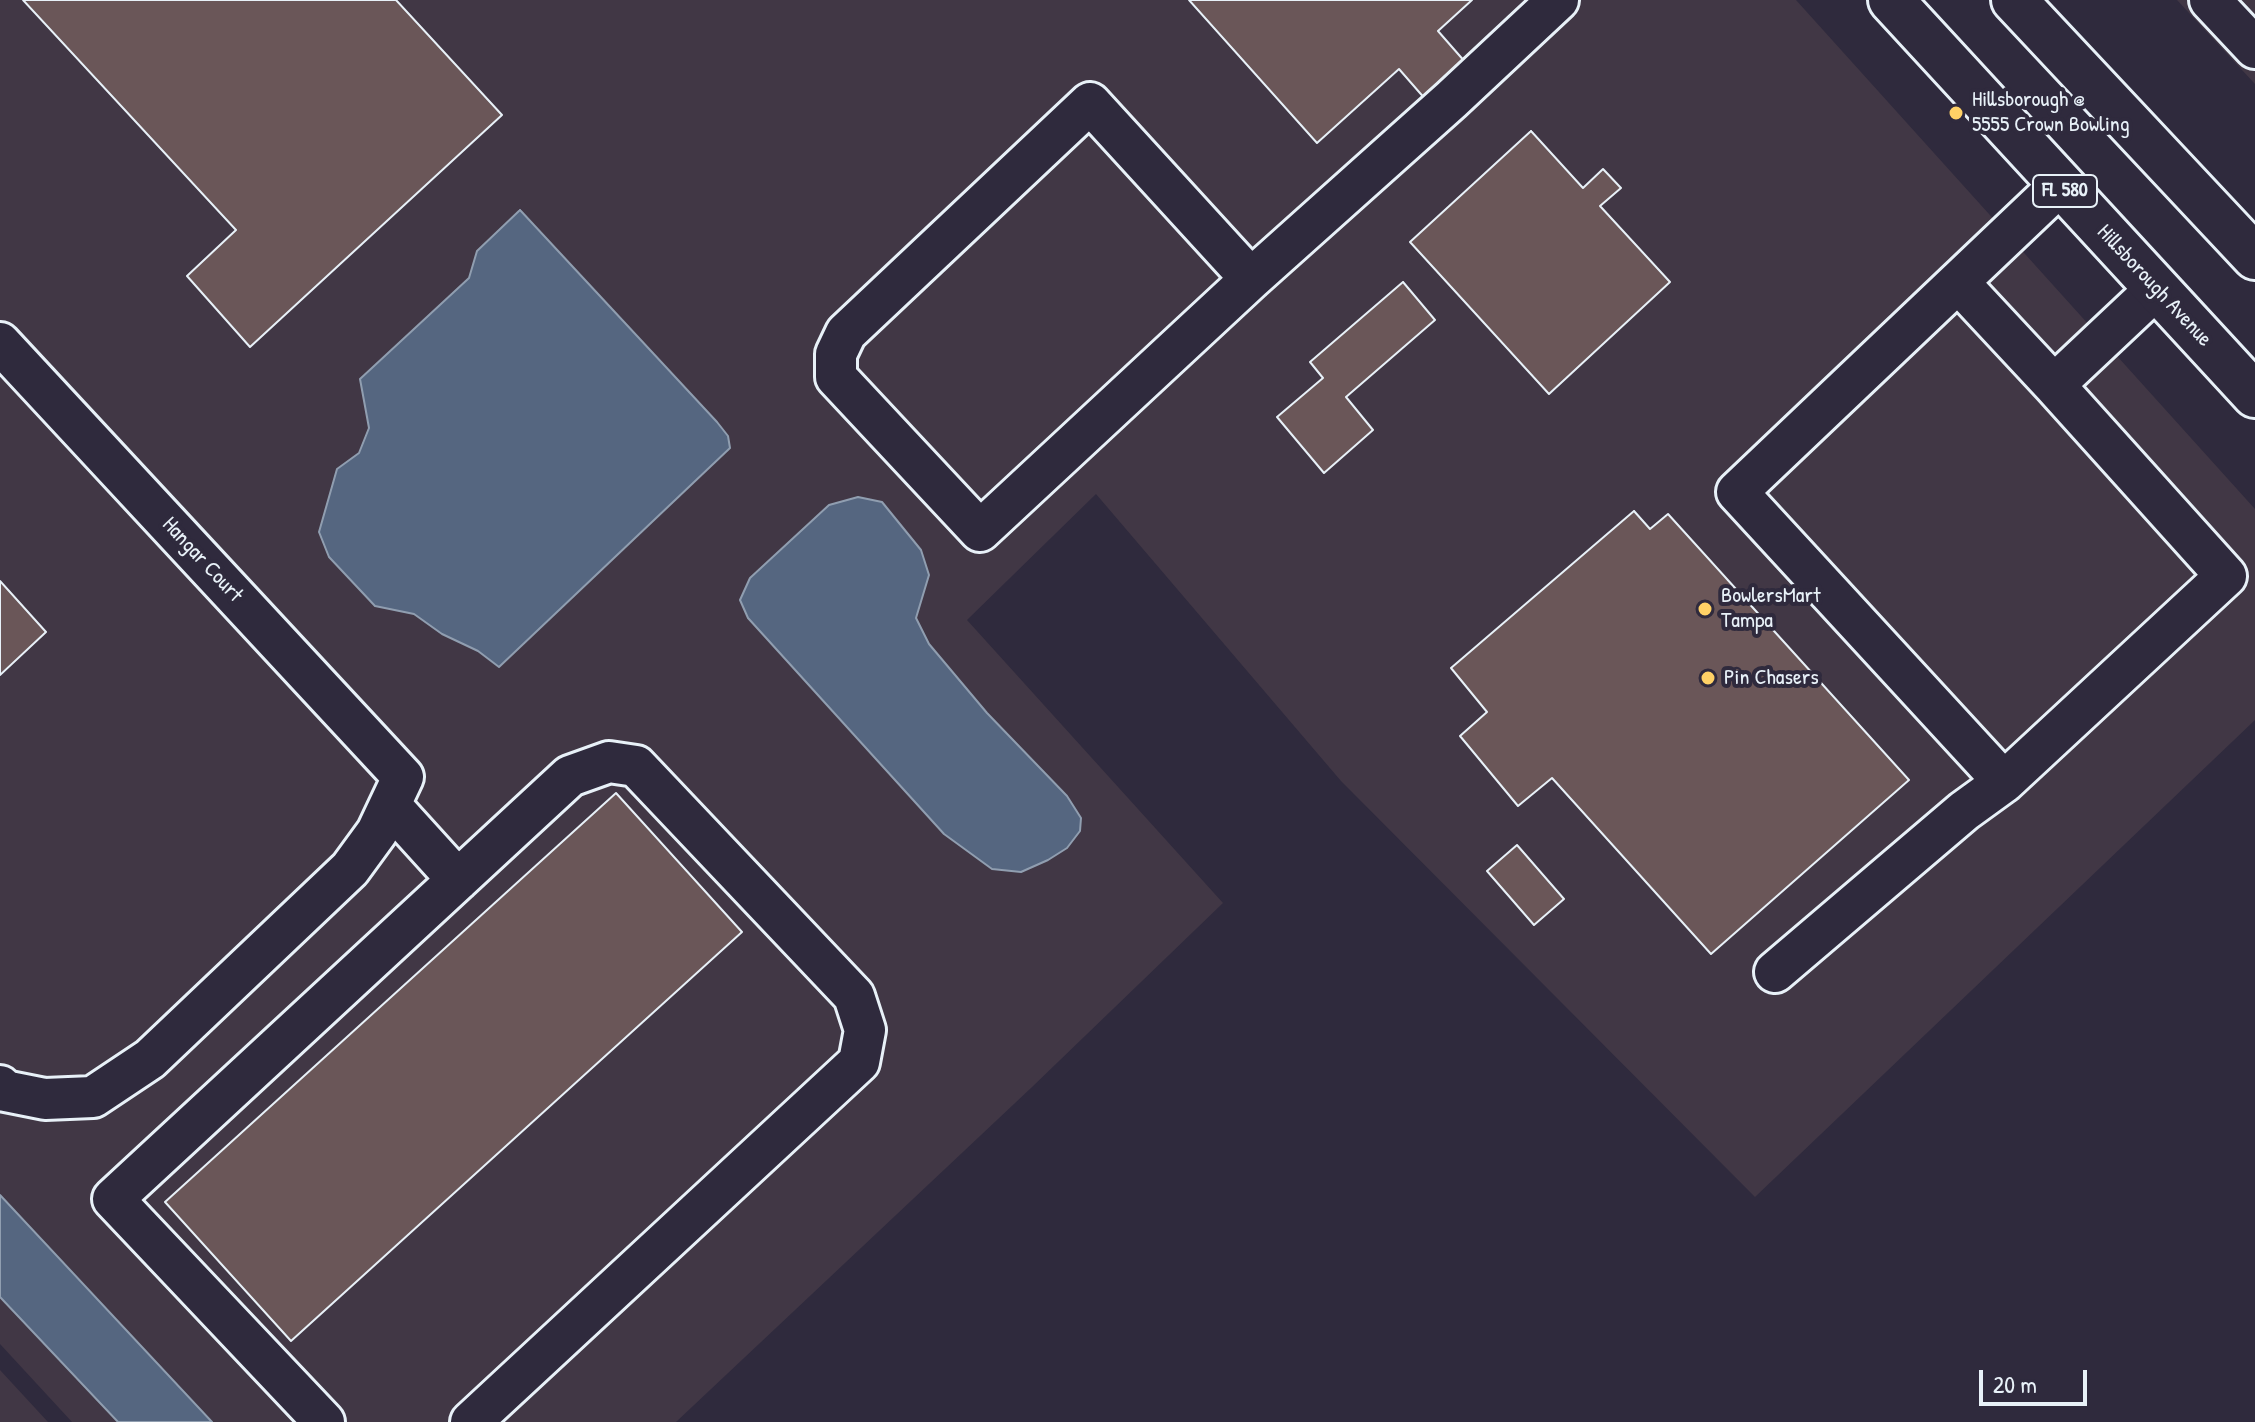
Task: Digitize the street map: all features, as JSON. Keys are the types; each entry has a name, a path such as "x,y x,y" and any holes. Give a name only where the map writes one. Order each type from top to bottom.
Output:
{"main road":[{"name":"Hillsborough Avenue","path":"1891,0 2156,289 2250,386"},
{"path":"2014,0 2255,257"}],"lane":[{"path":"1251,279 1090,103 846,333 836,354 836,377 980,531 1558,0"},
{"path":"2210,0 2255,48"},
{"path":"2004,782 1737,492 2060,185"},
{"path":"1775,972 1964,811 2004,782 2226,576 1958,282"},
{"path":"2054,385 2156,289"},
{"name":"Hangar Court","path":"0,343 397,791 458,880"},
{"path":"324,1422 113,1199 570,776 609,762 636,766 854,996 865,1030 859,1062 471,1422"},
{"path":"0,1086 5,1091 45,1099 93,1097 150,1059 350,869 377,832 397,791"}],"shaded area":[{"path":"0,0 1796,0 2255,509 2255,720 1755,1197 1341,781 1096,494 967,620 1223,903 676,1422 212,1422 0,1195"},
{"path":"2177,0 2255,0 2255,84"},
{"path":"0,1297 118,1422 72,1422 0,1344"},
{"path":"0,1370 48,1422 0,1422"}],"water":[{"path":"520,210 717,422 728,436 730,448 499,667 478,651 442,634 414,614 375,606 329,557 319,532 337,469 359,453 369,428 360,379 469,278 477,251"},
{"path":"858,497 882,502 921,550 929,575 916,618 929,644 987,713 1067,796 1081,818 1080,831 1067,848 1048,860 1021,872 992,869 944,834 748,618 740,600 750,578 829,505"},
{"path":"0,1195 212,1422 118,1422 0,1297"}],"building":[{"path":"23,0 396,0 502,115 250,347 187,276 236,230"},
{"path":"1189,0 1472,0 1438,31 1473,71 1433,108 1399,69 1317,143"},
{"path":"1531,131 1583,188 1603,169 1621,188 1600,206 1670,282 1549,394 1410,242"},
{"path":"1403,282 1435,320 1346,397 1373,430 1324,473 1277,417 1323,378 1310,362"},
{"path":"1634,511 1650,529 1668,514 1909,780 1711,954 1552,778 1518,806 1460,736 1487,712 1451,668"},
{"path":"0,581 46,632 0,675"},
{"path":"616,793 742,932 291,1341 165,1202"},
{"path":"1517,845 1564,899 1534,925 1487,871"}],"place":[{"name":"Hillsborough @ 5555 Crown Bowling","path":"1956,113"},
{"name":"BowlersMart Tampa","path":"1705,609"},
{"name":"Pin Chasers","path":"1708,678"}]}
